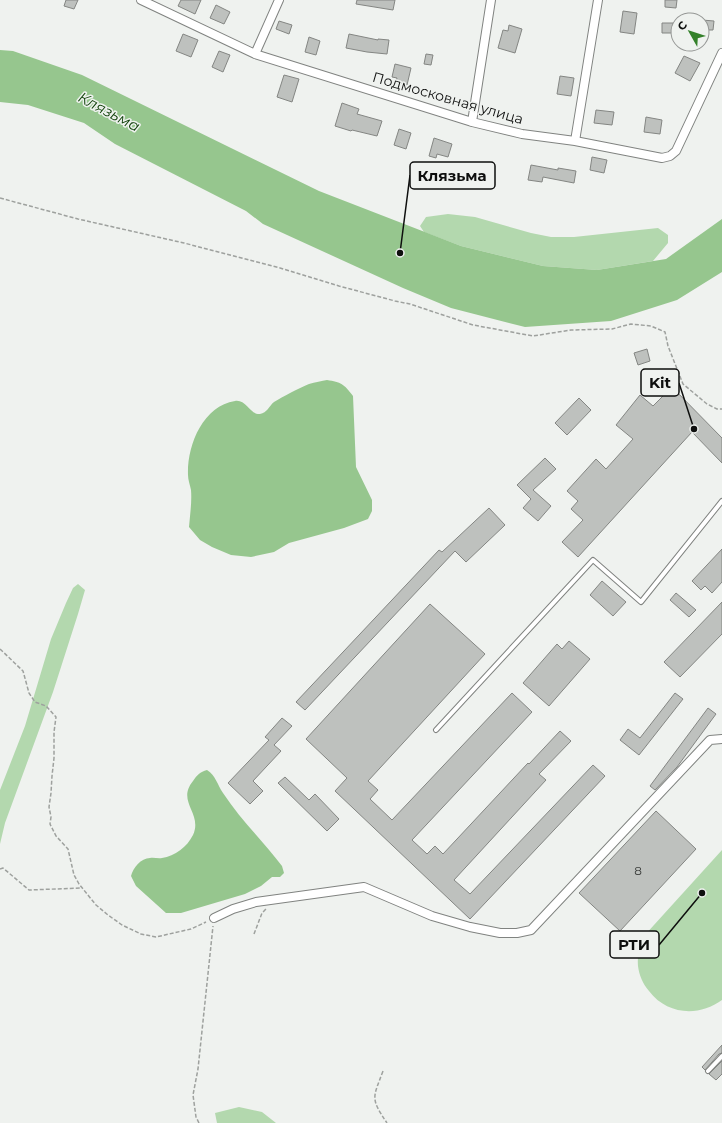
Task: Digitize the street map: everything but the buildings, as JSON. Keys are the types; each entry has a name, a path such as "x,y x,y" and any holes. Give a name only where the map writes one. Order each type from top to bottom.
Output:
{"street":[{"name":"Подмосковная улица","path":"141,0 255,54 472,122 522,134 575,141 662,158 670,156 676,151 722,53"},
{"path":"255,54 279,0"},
{"path":"472,122 491,0"},
{"path":"575,141 598,0"},
{"path":"214,918 233,909 256,902 319,892 364,887 427,914 470,927 500,933 517,933 531,930 710,740 722,739"}],"lane":[{"path":"436,730 593,560 641,602 722,501"},
{"path":"708,1071 722,1056"}],"path":[{"path":"0,198 78,219 184,243 280,268 339,286 410,304 473,325 533,336 571,330 612,328 631,324 652,326 666,332 668,346 683,384 707,404 717,409 722,409"},
{"path":"0,649 23,671 29,693 35,702 46,706 56,717 49,807 51,817 50,824 56,836 68,849 74,875 82,888 108,915 122,925 142,934 156,937 191,929 214,918"},
{"path":"0,869 3,868 29,890 82,888"},
{"path":"254,934 262,913 273,900"},
{"path":"199,1123 196,1117 193,1096 198,1069 214,918"},
{"path":"383,1071 374,1094 375,1105 387,1123"}],"shaded area":[{"path":"448,214 475,217 531,233 551,237 574,237 658,228 668,235 668,243 653,261 597,270 543,266 461,246 424,232 420,226 426,217"},
{"path":"78,584 85,590 78,614 53,692 5,823 0,844 0,790 25,726 51,639 73,588"},
{"path":"722,850 722,1000 703,1009 694,1011 674,1009 656,999 643,982 638,966 640,947 644,936"},
{"path":"239,1107 262,1112 276,1123 217,1123 215,1113"}],"water":[{"path":"0,50 13,51 82,75 319,191 461,246 543,266 597,270 666,259 722,219 722,272 677,300 611,321 525,327 451,308 403,288 263,224 246,211 115,144 84,123 28,105 0,102"},
{"path":"327,380 342,384 353,396 356,467 372,500 372,511 368,519 344,528 289,543 274,552 251,557 231,555 200,540 189,527 191,490 188,477 188,463 194,440 206,419 214,410 224,404 235,401 242,402 253,412 260,414 266,411 274,402 292,392 309,384"},
{"path":"207,770 210,772 237,812 282,866 284,873 280,877 272,877 261,886 245,894 181,913 166,913 136,886 131,876 136,867 147,858 167,857 176,853 184,847 193,835 195,820 187,795 189,788 197,775"}],"place":[{"name":"Клязьма","path":"400,253"},
{"name":"Kit","path":"694,429"},
{"name":"РТИ","path":"702,893"}]}
